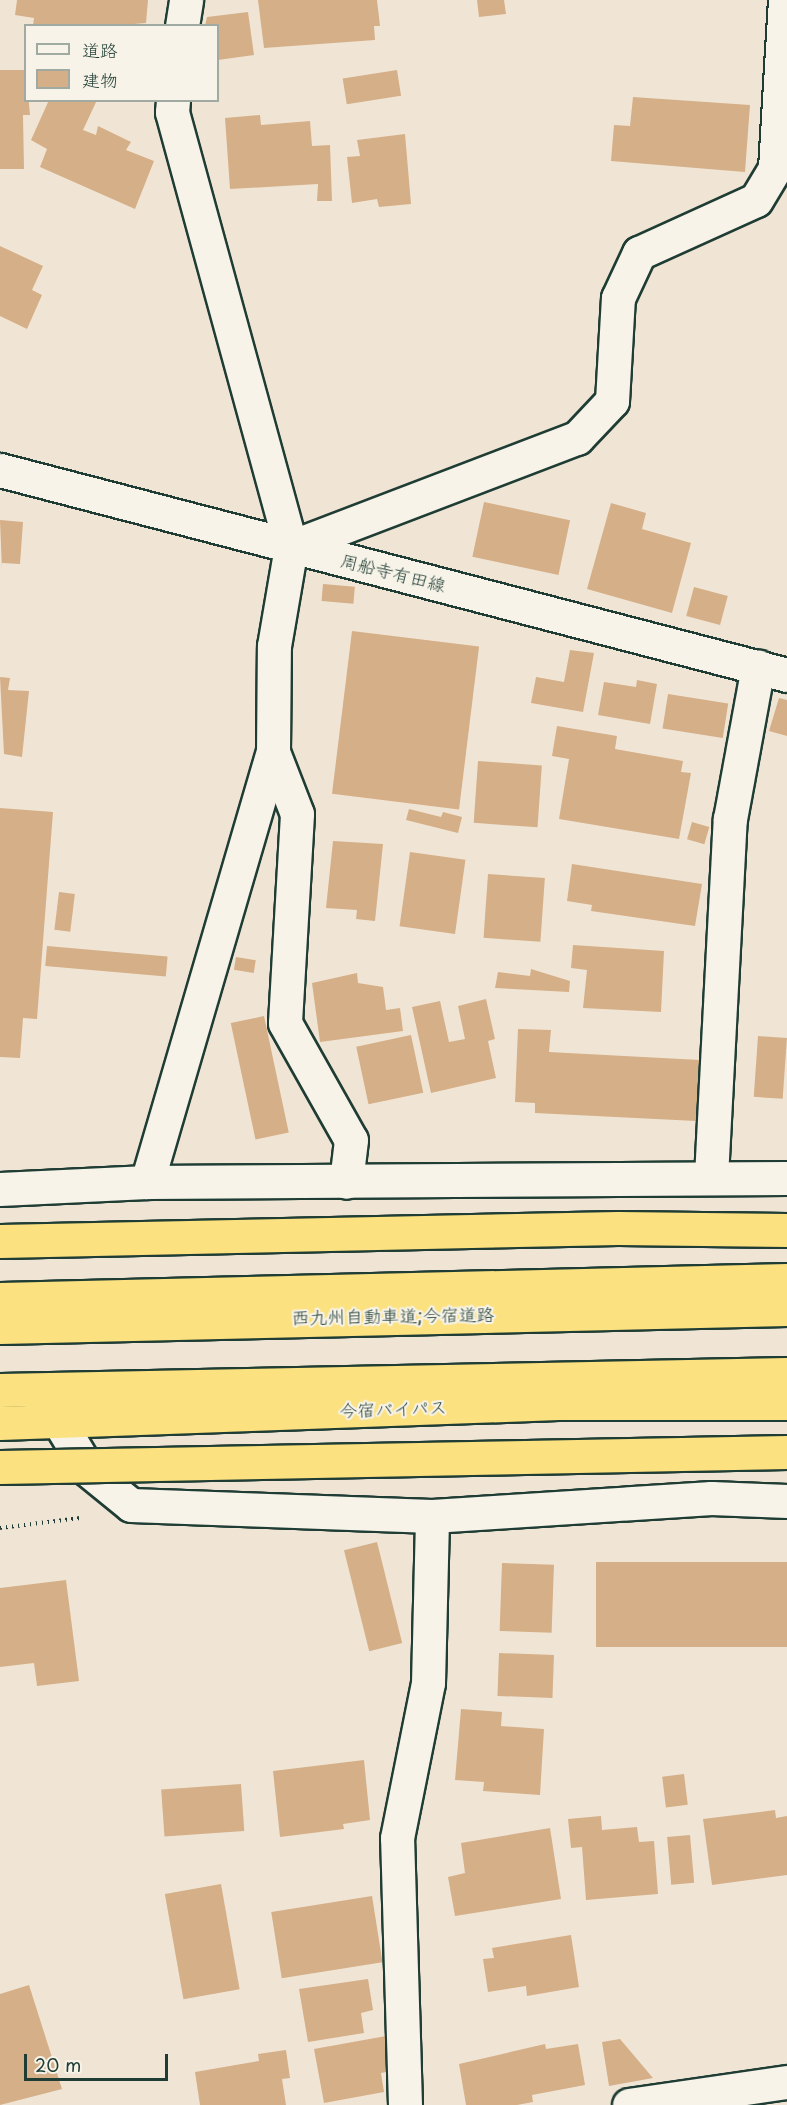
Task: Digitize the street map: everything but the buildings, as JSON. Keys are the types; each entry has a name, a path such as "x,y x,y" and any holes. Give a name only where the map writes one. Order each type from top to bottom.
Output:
{"highway":[{"path":"0,1241 618,1228 787,1230"},
{"path":"0,1299 787,1280"},
{"name":"西九州自動車道;今宿道路","path":"0,1327 787,1309"},
{"path":"0,1390 787,1374"},
{"name":"今宿バイパス","path":"0,1424 58,1420 558,1403 787,1403"},
{"path":"0,1467 787,1452"}],"street":[{"path":"183,24 186,0"},
{"path":"291,547 577,438 612,401 618,298 639,253 756,200 775,168 785,0"},
{"path":"147,1182 273,752 274,646 291,547 172,112 173,102"},
{"name":"周船寺有田線","path":"0,470 772,671"},
{"path":"711,1177 730,819 772,671"},
{"path":"273,752 297,814 299,845 285,1023 351,1140 346,1182"},
{"path":"0,1189 147,1182 787,1178"},
{"path":"58,1420 87,1470 131,1505 432,1516 711,1498 787,1501"},
{"path":"405,2105 397,1838 428,1683 432,1516"},
{"path":"629,2105 787,2082"}]}
